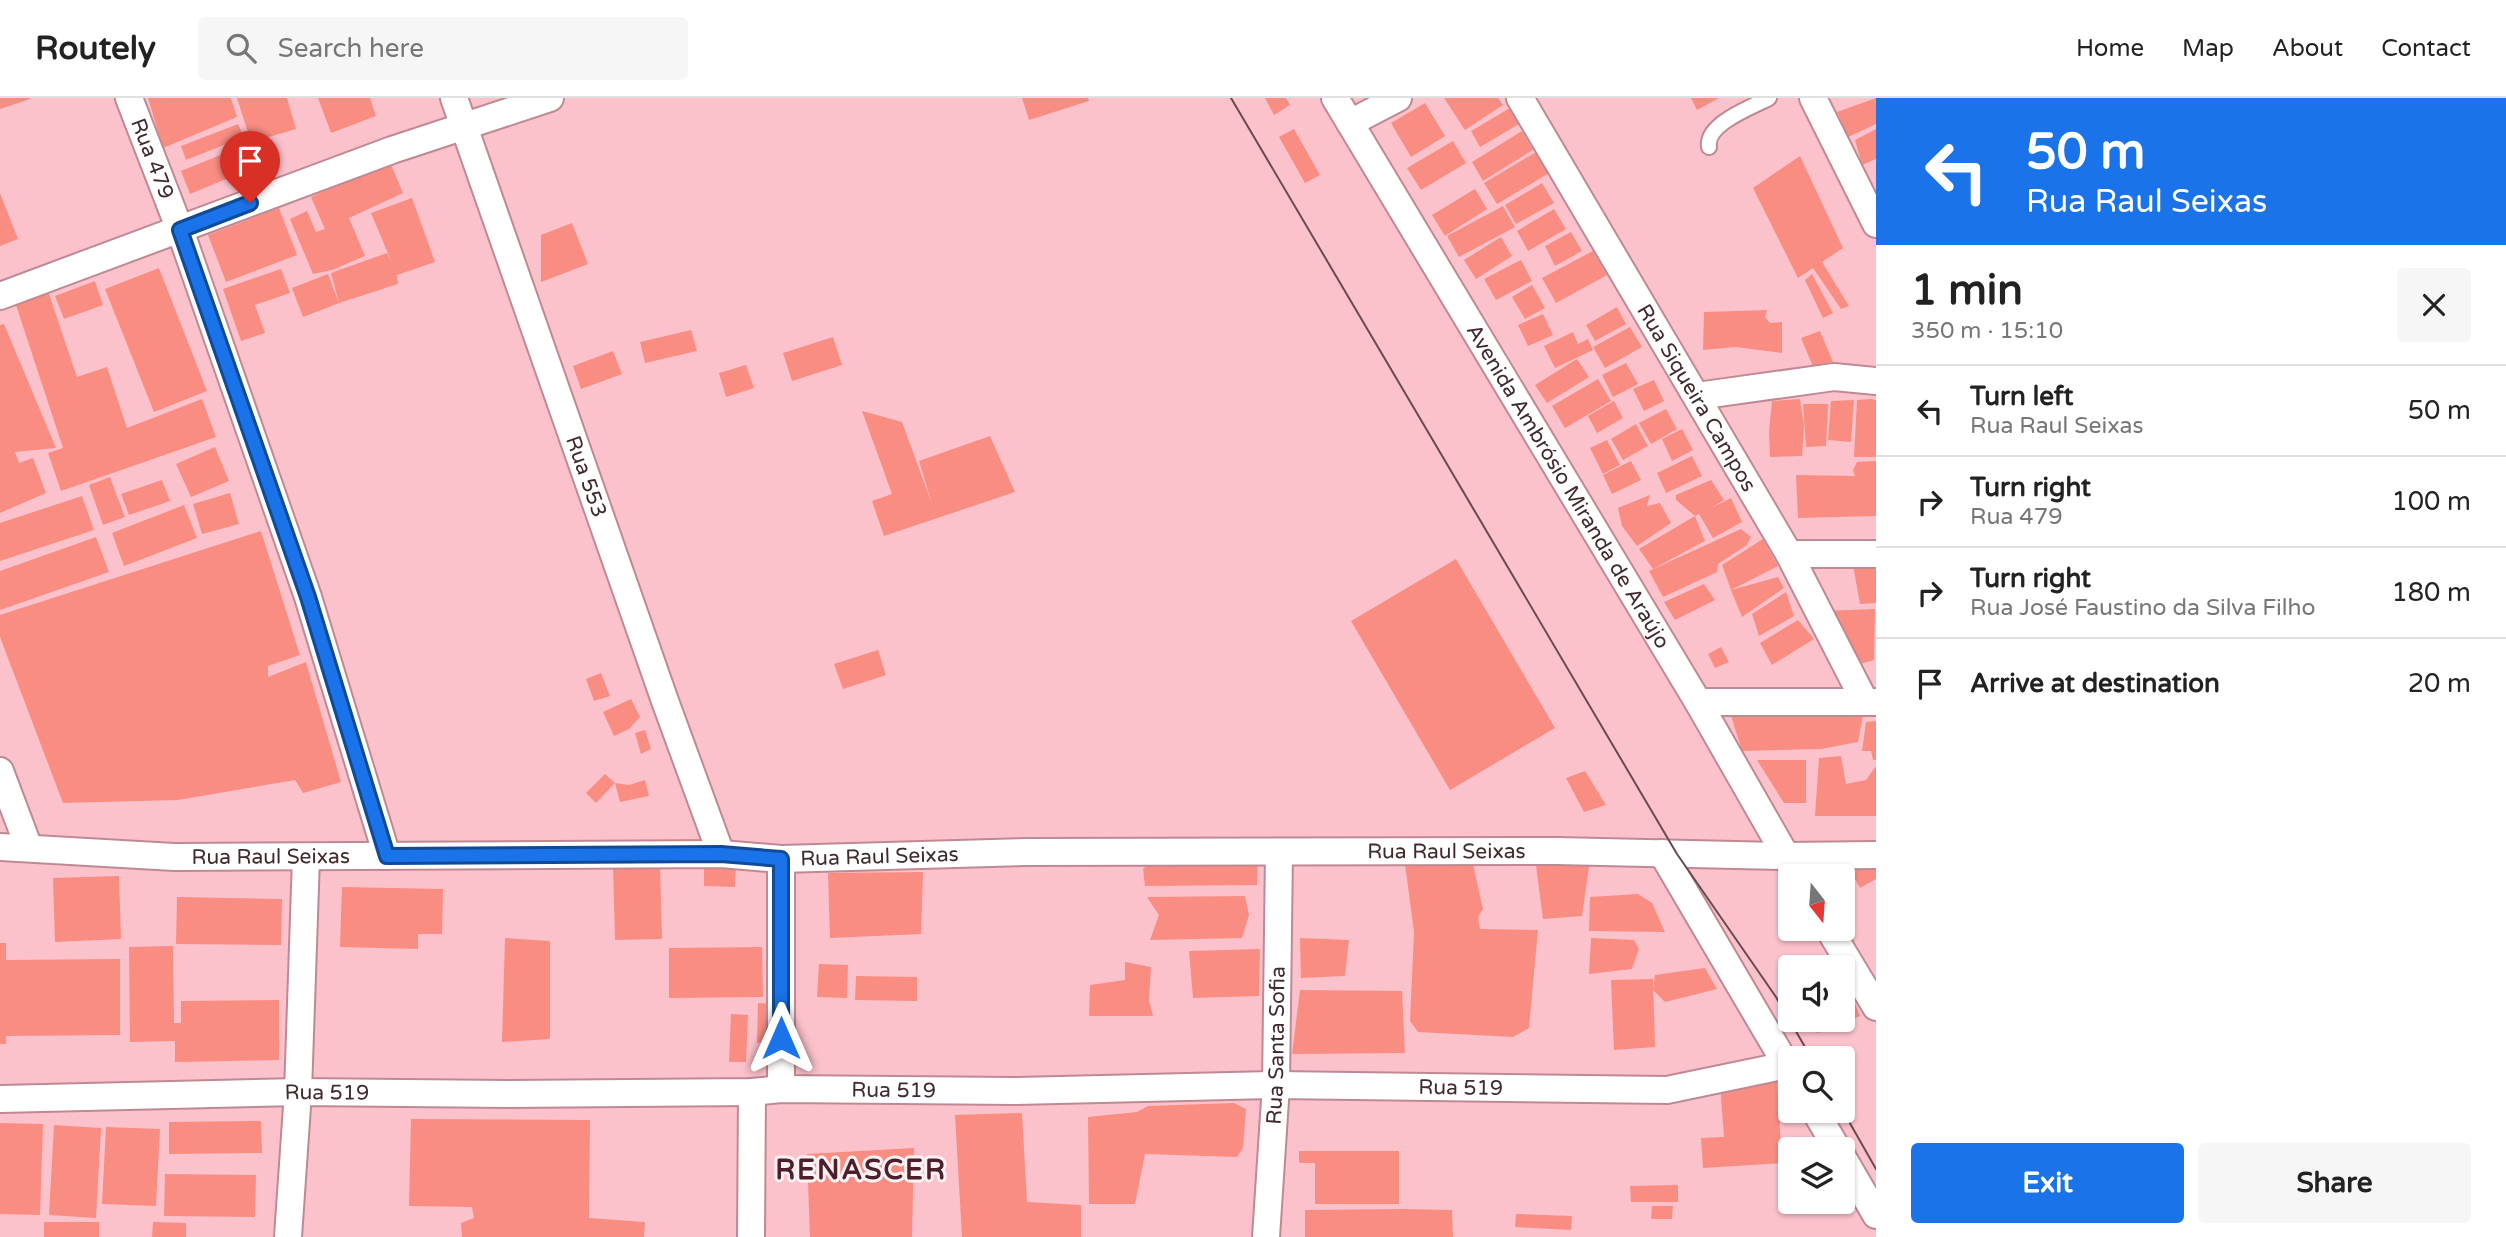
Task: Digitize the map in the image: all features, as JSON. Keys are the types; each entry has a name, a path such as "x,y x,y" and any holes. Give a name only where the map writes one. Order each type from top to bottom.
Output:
{"street":[{"name":"Rua 479","path":"129,98 180,230 308,597 387,856"},
{"name":"Rua 553","path":"454,98 721,854"},
{"path":"0,296 392,150 550,98"},
{"name":"Avenida Ambrósio Miranda de Araújo","path":"1335,98 1698,702 1790,864"},
{"path":"1350,122 1398,98"},
{"name":"Rua Siqueira Campos","path":"1520,98 1789,554 1871,702"},
{"path":"1814,98 1876,224"},
{"path":"1697,396 1834,377 1876,381"},
{"path":"1789,554 1876,554"},
{"path":"1698,702 1871,702"},
{"path":"0,771 29,848"},
{"name":"Rua Raul Seixas","path":"0,847 174,857 306,858 721,854 781,859 1028,852 1558,851 1670,854 1778,865"},
{"name":"Rua Santa Sofia","path":"1266,1237 1276,1085 1279,852"},
{"path":"1670,854 1778,1048"},
{"name":"Rua Raul Seixas","path":"1806,864 1876,855"},
{"path":"288,1237 298,1092 306,858"},
{"path":"781,859 781,1089"},
{"path":"1837,942 1876,1007"},
{"name":"Rua 519","path":"0,1099 298,1092 522,1094 752,1092 781,1089 1015,1091 1276,1085 1667,1090 1778,1070"},
{"path":"751,1237 752,1092"},
{"path":"1855,1179 1876,1215"}],"lane":[{"path":"1709,147 1711,135 1723,123 1769,98"}],"building":[{"path":"0,98 30,98 30,99 0,109"},
{"path":"148,98 231,98 237,117 163,148"},
{"path":"237,98 287,98 296,129 251,142"},
{"path":"318,98 370,98 376,116 331,133"},
{"path":"1022,98 1088,98 1089,101 1029,120"},
{"path":"1265,98 1286,98 1290,105 1274,115"},
{"path":"1444,98 1498,98 1503,105 1465,130"},
{"path":"1691,98 1719,98 1697,110"},
{"path":"1876,98 1876,124 1848,137 1837,112"},
{"path":"1425,103 1445,136 1411,157 1391,123"},
{"path":"1510,108 1519,124 1480,147 1471,131"},
{"path":"238,124 244,137 186,160 181,146"},
{"path":"1294,129 1320,175 1305,183 1279,137"},
{"path":"1876,129 1876,159 1862,165 1855,140"},
{"path":"1522,131 1533,150 1483,181 1472,162"},
{"path":"1453,141 1466,163 1421,190 1407,168"},
{"path":"245,145 255,167 190,194 181,171"},
{"path":"1538,151 1551,172 1497,204 1484,183"},
{"path":"1800,156 1843,248 1822,262 1849,306 1841,309 1813,268 1798,278 1753,188"},
{"path":"390,162 403,193 349,218 365,256 332,270 313,274 290,219 307,211 316,232 325,229 311,197"},
{"path":"1542,183 1554,203 1516,224 1505,205"},
{"path":"1475,189 1487,209 1445,236 1432,215"},
{"path":"0,193 18,239 0,246"},
{"path":"412,198 435,262 397,275 398,284 339,303 331,273 387,253 392,263 371,213"},
{"path":"1503,206 1515,227 1459,257 1447,236"},
{"path":"279,208 297,255 226,282 208,235"},
{"path":"1554,209 1566,229 1528,251 1517,231"},
{"path":"572,223 588,264 541,282 541,235"},
{"path":"1571,232 1582,251 1555,266 1545,246"},
{"path":"1501,237 1512,256 1476,279 1464,260"},
{"path":"1593,251 1607,275 1556,303 1542,278"},
{"path":"1521,260 1532,281 1496,300 1484,279"},
{"path":"159,268 207,391 154,412 105,289"},
{"path":"281,269 290,293 255,305 265,333 241,341 223,289"},
{"path":"328,274 339,303 303,317 292,288"},
{"path":"1812,274 1833,313 1823,318 1805,280"},
{"path":"95,281 103,305 64,319 55,296"},
{"path":"1532,285 1545,308 1525,319 1512,297"},
{"path":"47,288 77,377 107,367 127,428 202,399 216,437 61,491 48,453 63,448 14,299"},
{"path":"1617,307 1626,324 1595,341 1586,325"},
{"path":"1767,310 1765,317 1770,323 1782,322 1782,353 1736,347 1703,350 1704,312"},
{"path":"1543,314 1553,335 1528,346 1518,325"},
{"path":"4,324 56,448 15,452 19,463 33,458 46,493 0,513 0,325"},
{"path":"1630,327 1642,347 1605,368 1593,347"},
{"path":"691,330 697,351 645,363 640,342"},
{"path":"1820,331 1833,362 1814,369 1801,338"},
{"path":"1573,332 1578,344 1588,339 1593,350 1555,368 1544,346"},
{"path":"833,337 842,365 792,381 783,353"},
{"path":"613,351 622,374 581,389 573,366"},
{"path":"1577,359 1589,377 1547,403 1535,385"},
{"path":"1626,363 1638,384 1613,397 1602,375"},
{"path":"746,365 754,388 726,397 719,373"},
{"path":"1598,379 1611,401 1565,428 1552,406"},
{"path":"1654,380 1664,401 1644,411 1633,389"},
{"path":"1800,399 1804,426 1802,456 1770,457 1772,401"},
{"path":"1854,400 1851,442 1828,440 1831,401"},
{"path":"1857,400 1876,400 1876,457 1854,457"},
{"path":"1614,401 1623,418 1597,433 1588,416"},
{"path":"1803,404 1828,404 1826,446 1806,447"},
{"path":"1666,409 1677,429 1651,444 1639,423"},
{"path":"862,411 902,422 932,504 919,461 990,436 1015,492 884,536 872,501 892,494"},
{"path":"1636,424 1648,446 1623,460 1611,439"},
{"path":"1682,429 1693,450 1672,461 1662,439"},
{"path":"1607,440 1620,465 1603,474 1590,448"},
{"path":"215,447 229,481 191,497 176,464"},
{"path":"1692,456 1702,476 1666,493 1657,473"},
{"path":"1631,461 1641,480 1612,494 1603,475"},
{"path":"1876,461 1876,516 1798,518 1796,475 1855,476 1853,470 1857,462"},
{"path":"110,477 125,517 103,525 89,485"},
{"path":"162,480 170,501 129,515 121,494"},
{"path":"1711,480 1724,500 1711,508 1731,498 1742,522 1713,538 1699,514 1695,516 1676,500 1676,495"},
{"path":"230,493 239,524 202,534 193,504"},
{"path":"1650,495 1647,506 1660,503 1671,523 1637,546 1622,526 1618,508"},
{"path":"82,496 94,530 0,561 0,523"},
{"path":"184,505 197,538 124,566 112,533"},
{"path":"1695,516 1705,541 1653,569 1639,549"},
{"path":"1741,529 1751,537 1747,545 1718,564 1717,572 1663,597 1649,571"},
{"path":"261,531 300,655 268,666 268,677 306,662 341,782 303,793 295,780 178,800 63,803 0,637 0,615"},
{"path":"96,537 109,572 0,610 0,571"},
{"path":"1763,539 1778,566 1731,590 1722,565"},
{"path":"1851,554 1876,555 1876,603 1860,604"},
{"path":"1456,559 1555,728 1450,790 1351,621"},
{"path":"1778,577 1784,588 1742,617 1731,590"},
{"path":"1704,584 1715,600 1675,620 1664,602"},
{"path":"1786,592 1794,616 1759,636 1752,614"},
{"path":"1875,609 1874,660 1853,666 1824,611"},
{"path":"1798,620 1814,639 1772,665 1760,643"},
{"path":"1721,647 1729,662 1715,668 1708,654"},
{"path":"878,650 886,675 843,689 834,664"},
{"path":"601,673 610,696 594,701 586,679"},
{"path":"631,699 640,717 629,729 614,736 603,712"},
{"path":"1728,706 1864,710 1858,742 1821,749 1742,751"},
{"path":"1876,721 1876,760 1873,760 1871,751 1862,751 1866,722"},
{"path":"645,730 651,749 641,754 635,733"},
{"path":"1841,756 1846,784 1866,780 1876,766 1876,816 1815,816 1819,758"},
{"path":"1757,760 1806,760 1806,803 1784,803"},
{"path":"1585,771 1606,805 1584,812 1566,778"},
{"path":"605,774 615,783 596,803 586,793"},
{"path":"645,780 649,796 620,802 615,783 629,785"},
{"path":"1470,851 1483,909 1478,917 1480,929 1538,930 1529,1028 1513,1037 1418,1032 1410,1021 1414,932 1405,864"},
{"path":"1535,858 1590,860 1582,916 1543,919"},
{"path":"1153,859 1258,860 1257,885 1145,886 1143,869"},
{"path":"704,861 736,861 735,887 704,886"},
{"path":"1876,861 1876,879 1860,888 1855,879 1855,864 1846,863"},
{"path":"660,864 662,939 615,940 613,865"},
{"path":"923,872 921,934 830,938 828,873"},
{"path":"119,876 121,939 55,942 53,878"},
{"path":"342,887 443,889 442,934 418,934 418,949 340,947"},
{"path":"1638,894 1652,903 1665,932 1589,931 1590,897"},
{"path":"1245,896 1249,915 1242,938 1150,940 1159,915 1147,897"},
{"path":"177,897 282,899 281,945 176,944"},
{"path":"505,938 550,941 550,1039 502,1042"},
{"path":"1300,938 1349,940 1345,976 1301,978"},
{"path":"1591,938 1634,940 1639,949 1632,969 1589,974"},
{"path":"0,943 6,943 6,960 120,959 120,1035 6,1036 6,1044 0,1044"},
{"path":"173,946 174,1023 181,1023 181,1001 279,1000 279,1060 175,1062 175,1041 130,1042 129,947"},
{"path":"762,947 763,997 669,998 669,948"},
{"path":"1260,949 1259,996 1193,998 1189,951"},
{"path":"1125,962 1151,967 1149,1000 1153,1016 1089,1016 1090,985 1125,980"},
{"path":"819,964 848,965 847,998 817,997"},
{"path":"1705,968 1717,989 1665,1002 1653,990 1655,975"},
{"path":"856,976 917,977 917,1001 855,1000"},
{"path":"1653,979 1655,1047 1614,1050 1611,980"},
{"path":"1300,990 1402,991 1405,1053 1292,1054"},
{"path":"758,1003 777,1004 776,1044 757,1043"},
{"path":"1855,1004 1860,1016 1855,1018"},
{"path":"731,1014 748,1015 746,1062 729,1062"},
{"path":"1777,1081 1780,1137 1778,1137 1778,1163 1703,1168 1701,1138 1724,1137 1720,1084"},
{"path":"1234,1103 1246,1109 1243,1148 1237,1157 1145,1154 1135,1204 1089,1204 1088,1117 1137,1112 1148,1106"},
{"path":"1022,1113 1027,1202 1081,1205 1081,1237 962,1237 955,1115"},
{"path":"411,1119 590,1120 589,1218 645,1222 644,1237 462,1237 461,1223 474,1218 472,1207 409,1206"},
{"path":"261,1121 262,1153 169,1154 169,1122"},
{"path":"0,1123 43,1124 40,1215 0,1214"},
{"path":"54,1125 101,1128 96,1218 49,1215"},
{"path":"106,1127 160,1129 156,1206 102,1204"},
{"path":"914,1148 912,1237 810,1237 807,1154"},
{"path":"1299,1151 1399,1151 1399,1204 1315,1204 1315,1163 1299,1163"},
{"path":"165,1174 256,1175 255,1217 164,1216"},
{"path":"1678,1185 1678,1202 1631,1202 1630,1186"},
{"path":"1652,1206 1673,1206 1672,1219 1651,1219"},
{"path":"1305,1210 1452,1210 1453,1237 1305,1237"},
{"path":"1516,1214 1572,1216 1571,1230 1515,1227"},
{"path":"44,1222 99,1222 99,1237 44,1237"},
{"path":"153,1222 186,1223 186,1237 152,1237"}],"tram line":[{"path":"1231,98 1677,854 1776,997 1804,1046"},
{"path":"1850,1123 1876,1169"}],"district":[{"name":"RENASCER","path":"861,1169"}],"route":[{"path":"250,203 180,230 308,597 387,856 721,854 781,859 781,1038"}]}
